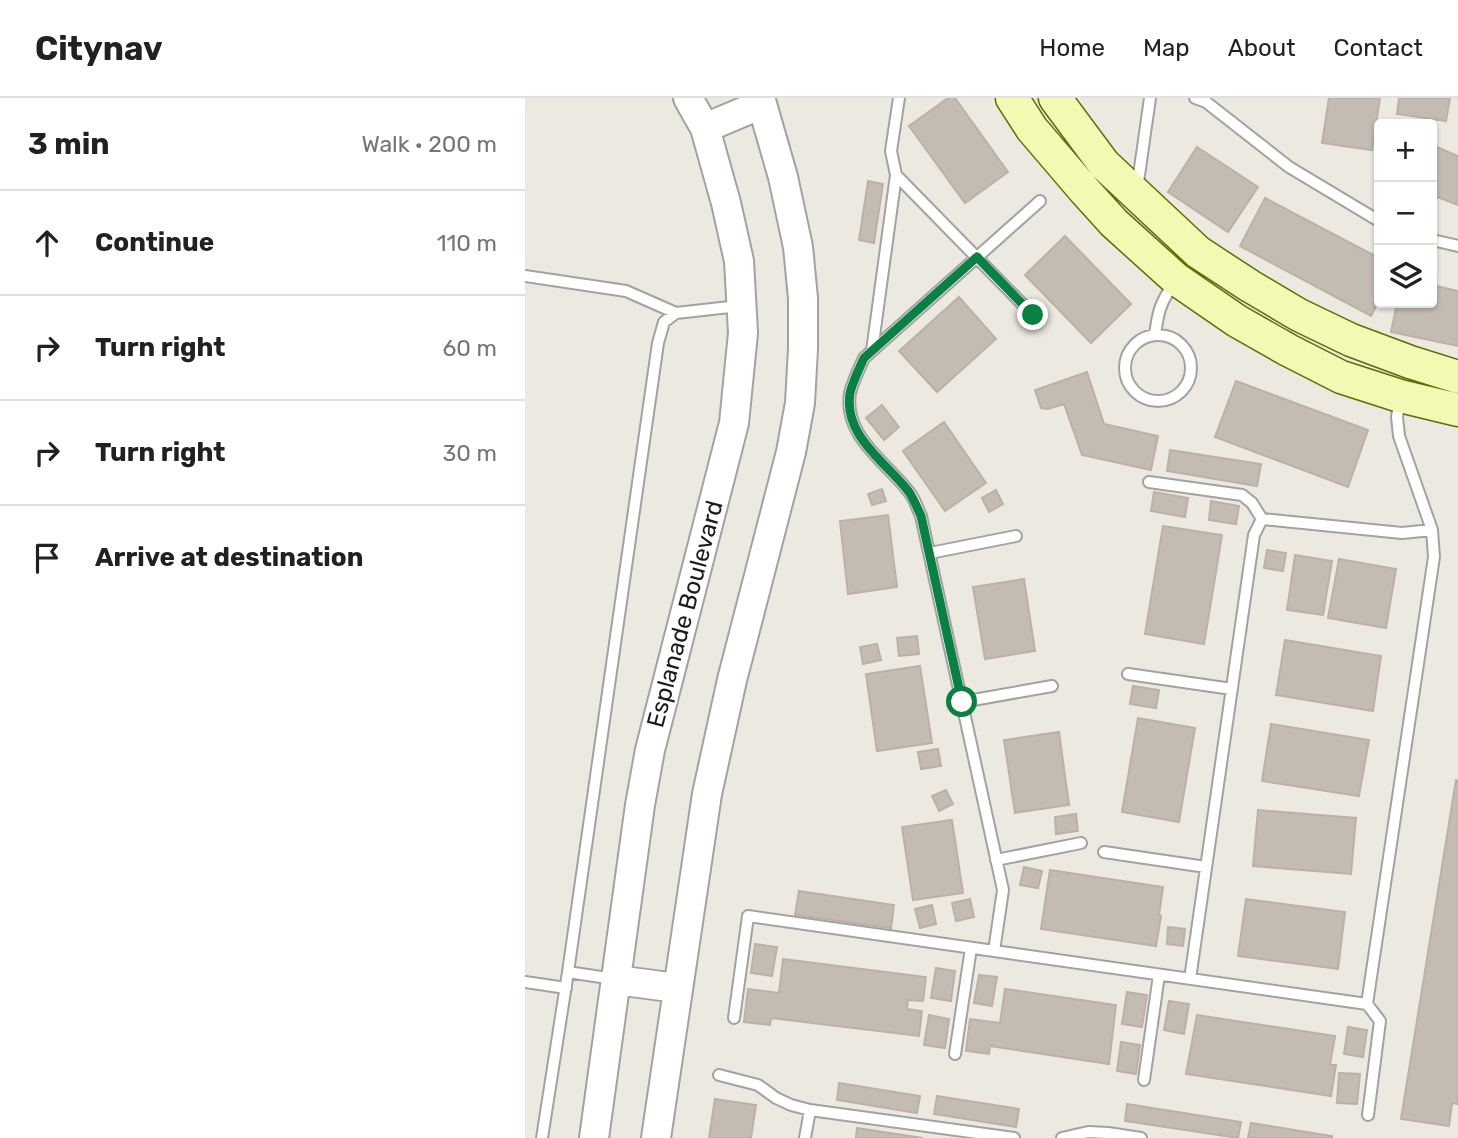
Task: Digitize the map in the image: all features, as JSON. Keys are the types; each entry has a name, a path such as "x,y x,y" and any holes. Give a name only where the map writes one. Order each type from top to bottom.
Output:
{"main road":[{"path":"1012,98 1032,129 1085,191 1114,223 1176,279 1237,321 1341,377 1400,396 1458,410"},
{"path":"1055,98 1104,163 1198,252 1299,315 1351,340 1458,376"},
{"path":"1176,279 1198,252"},
{"path":"1400,396 1410,362"}],"street":[{"name":"Esplanade Boulevard","path":"594,1138 650,750 734,423 743,333 739,261 726,203 705,128 688,98"},
{"path":"656,1138 706,794 791,452 800,402 803,298 798,247 783,177 761,101 705,128"},
{"path":"617,980 677,988"}],"lane":[{"path":"872,351 896,175 891,151 899,98"},
{"path":"1136,195 1150,98"},
{"path":"1195,98 1216,109 1289,167 1374,217"},
{"path":"896,175 1033,315"},
{"path":"994,951 1003,890 921,516 911,494 858,435 851,418 850,395 864,358 1040,201"},
{"path":"1437,241 1458,246"},
{"path":"525,276 626,291 676,313"},
{"path":"1155,335 1163,299 1176,279"},
{"path":"542,1138 658,343 664,322 676,313 742,305"},
{"path":"1155,335 1166,336 1184,348 1191,369 1183,389 1175,396 1155,401 1135,393 1125,374 1125,363 1135,344 1155,335"},
{"path":"1367,1004 1434,557 1432,530 1399,436 1397,417 1400,396"},
{"path":"1149,482 1242,495 1252,503 1262,519"},
{"path":"1262,519 1402,533 1432,530"},
{"path":"1190,979 1254,535 1262,519"},
{"path":"930,552 1016,536"},
{"path":"1128,674 1232,690"},
{"path":"962,702 1052,686"},
{"path":"996,860 1081,843"},
{"path":"1104,852 1206,867"},
{"path":"734,1018 748,916 1367,1004 1380,1021 1368,1115"},
{"path":"955,1054 971,948"},
{"path":"568,972 617,980"},
{"path":"1144,1080 1159,975"},
{"path":"525,982 565,988"},
{"path":"719,1074 758,1085 790,1105 810,1110 1014,1138"},
{"path":"805,1138 810,1110"},
{"path":"1062,1138 1088,1132 1141,1138"}],"building":[{"path":"948,98 955,98 1008,172 965,203 909,126"},
{"path":"1329,98 1380,98 1377,119 1374,119 1372,150 1322,143"},
{"path":"1399,98 1450,98 1446,121 1397,114"},
{"path":"1197,147 1258,187 1228,232 1168,192"},
{"path":"1437,147 1458,156 1458,205 1437,197"},
{"path":"868,181 883,184 874,243 859,240"},
{"path":"1265,198 1374,255 1375,308 1371,316 1240,246"},
{"path":"1065,236 1131,304 1091,343 1025,275"},
{"path":"1437,286 1458,291 1458,346 1391,332 1396,308 1437,308"},
{"path":"959,297 996,339 937,392 899,351"},
{"path":"1087,372 1104,424 1158,436 1151,470 1082,455 1064,404 1048,409 1041,408 1035,390"},
{"path":"1236,381 1368,430 1348,487 1215,437"},
{"path":"882,405 899,427 884,440 866,418"},
{"path":"944,422 986,483 945,511 903,451"},
{"path":"1170,450 1261,464 1257,486 1167,471"},
{"path":"882,489 886,501 872,505 868,494"},
{"path":"996,490 1003,504 989,512 982,498"},
{"path":"1154,492 1188,498 1185,517 1151,511"},
{"path":"1211,501 1239,506 1236,524 1209,520"},
{"path":"888,515 897,587 848,594 840,521"},
{"path":"1163,526 1222,535 1204,644 1145,634"},
{"path":"1267,550 1286,553 1283,571 1264,568"},
{"path":"1295,555 1332,561 1323,615 1287,610"},
{"path":"1339,559 1396,569 1386,628 1328,618"},
{"path":"1024,579 1035,651 985,659 973,587"},
{"path":"917,636 919,654 899,656 897,638"},
{"path":"1285,640 1381,656 1373,711 1276,695"},
{"path":"877,644 881,660 863,664 860,647"},
{"path":"920,666 932,743 877,751 866,674"},
{"path":"1133,686 1159,690 1156,708 1130,704"},
{"path":"1138,718 1195,728 1179,822 1122,812"},
{"path":"1271,724 1369,740 1359,796 1262,781"},
{"path":"1059,732 1069,805 1015,813 1004,740"},
{"path":"938,749 941,766 921,769 918,752"},
{"path":"1456,780 1458,1104 1452,1103 1449,1126 1401,1119"},
{"path":"946,790 953,804 939,811 932,796"},
{"path":"1258,810 1356,818 1351,874 1253,866"},
{"path":"1076,814 1078,831 1056,834 1055,817"},
{"path":"952,820 963,893 913,900 902,827"},
{"path":"1024,867 1042,871 1038,888 1020,885"},
{"path":"1050,870 1163,887 1156,946 1041,929"},
{"path":"799,891 894,905 891,928 795,915"},
{"path":"970,899 974,917 956,921 952,903"},
{"path":"1246,899 1345,912 1338,969 1238,956"},
{"path":"932,905 936,924 920,928 915,909"},
{"path":"1168,927 1185,929 1183,946 1167,944"},
{"path":"755,944 777,947 772,976 751,973"},
{"path":"783,959 926,977 923,1001 908,1000 907,1009 922,1011 919,1036 771,1018 770,1025 744,1022 748,989 779,993"},
{"path":"936,968 955,971 951,1001 931,998"},
{"path":"979,975 997,977 992,1006 974,1003"},
{"path":"1005,989 1116,1005 1109,1064 990,1046 989,1054 966,1051 970,1019 1000,1023"},
{"path":"1127,992 1147,995 1142,1027 1122,1024"},
{"path":"1169,1001 1189,1004 1184,1034 1164,1030"},
{"path":"929,1015 949,1019 945,1048 924,1045"},
{"path":"1197,1015 1335,1036 1330,1065 1336,1065 1331,1096 1186,1074"},
{"path":"1348,1027 1367,1030 1363,1057 1344,1054"},
{"path":"1121,1042 1140,1045 1136,1074 1117,1071"},
{"path":"1339,1073 1360,1074 1357,1104 1337,1103"},
{"path":"839,1083 920,1096 917,1113 837,1100"},
{"path":"937,1096 1019,1109 1016,1127 934,1114"},
{"path":"715,1099 756,1105 751,1138 709,1138"},
{"path":"1127,1104 1241,1122 1238,1138 1125,1121"},
{"path":"1251,1123 1332,1136 1332,1138 1248,1138"},
{"path":"857,1128 923,1138 856,1138"}],"route":[{"path":"962,702 921,516 911,494 858,435 851,418 850,395 864,358 977,257 1033,315"}]}
